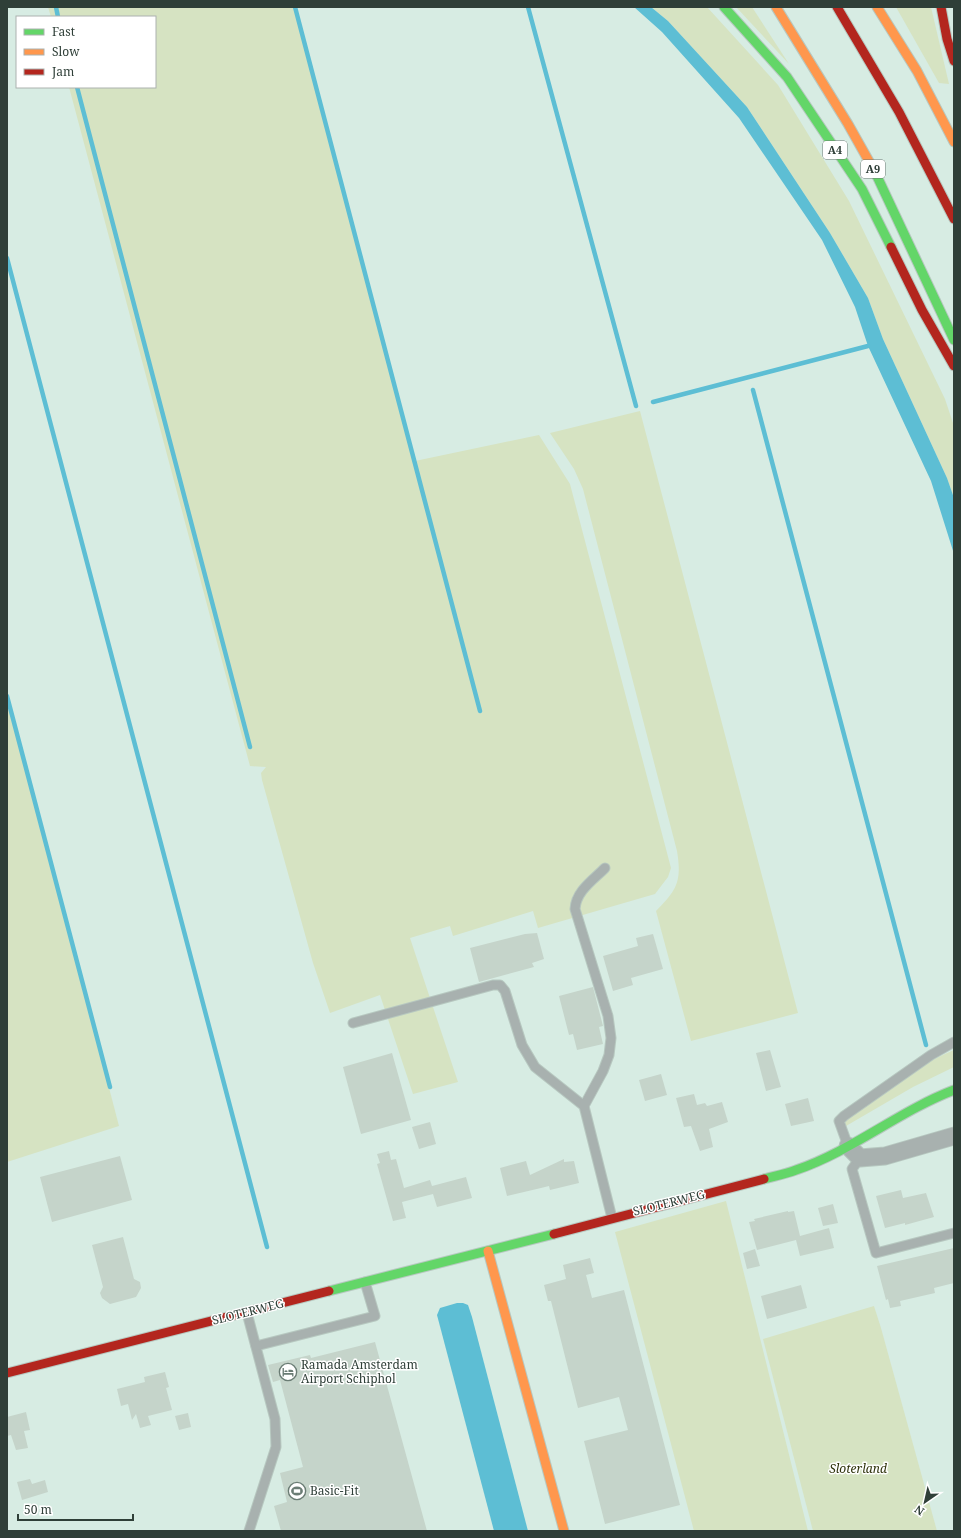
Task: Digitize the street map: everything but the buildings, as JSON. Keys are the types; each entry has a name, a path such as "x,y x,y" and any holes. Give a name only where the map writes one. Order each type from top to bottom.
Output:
{"main road":[{"name":"A4","path":"724,7 787,77 862,189 922,310 954,366"},
{"name":"A9","path":"776,7 848,124 883,187 954,340"},
{"path":"837,7 901,113 935,178 954,220"},
{"path":"877,7 917,71 954,142"},
{"path":"942,7 947,39 954,62"},
{"name":"SLOTERWEG","path":"7,1373 247,1313 797,1170 848,1146 933,1098 954,1090"},
{"path":"488,1251 564,1531"}],"street":[{"path":"848,1146 860,1158 885,1156 954,1136"}],"lane":[{"path":"584,1106 610,1055 611,1038 608,1016 576,909 576,900 580,892 605,868"},
{"path":"353,1023 493,985 500,986 505,991 522,1045 535,1067 584,1106 612,1218"},
{"path":"848,1146 839,1121 844,1116 931,1055 954,1042"},
{"path":"860,1158 852,1169 876,1253 954,1233"},
{"path":"256,1346 375,1316 366,1282"},
{"path":"247,1313 275,1419 276,1447 250,1531"}],"green space":[{"path":"48,7 295,7 415,461 539,435 570,484 671,868 668,877 655,894 538,928 533,911 453,936 450,926 410,938 458,1082 413,1094 380,995 330,1013 313,963 262,780 261,773 266,767 250,766 69,88 156,88 156,16 51,16"},
{"path":"651,7 707,7 778,85 849,201 945,399 954,426 954,498 947,478 883,339 868,298 830,233 747,107 668,21"},
{"path":"736,7 752,7 789,64"},
{"path":"896,7 931,7 949,84 939,83"},
{"path":"640,411 798,1013 691,1041 656,911 669,897 676,884 679,870 677,851 583,489 574,469 550,433"},
{"path":"7,696 119,1126 7,1162"},
{"path":"954,1050 954,1067 913,1087 846,1126 844,1122 911,1073 925,1064"},
{"path":"726,1201 808,1531 694,1531 615,1232"},
{"name":"Sloterland","path":"874,1306 937,1531 813,1531 763,1339"}],"water":[{"path":"634,7 651,7 668,21 747,107 830,233 868,298 883,339 947,478 954,498 954,554 931,481 868,346 855,307 822,240 739,118 662,32"},
{"path":"457,1303 468,1305 472,1317 528,1531 494,1531 437,1315 440,1308"}],"waterway":[{"path":"56,7 58,16"},
{"path":"295,7 480,711"},
{"path":"528,7 636,406"},
{"path":"77,88 250,747"},
{"path":"7,258 267,1247"},
{"path":"653,402 868,346"},
{"path":"753,390 926,1045"},
{"path":"7,696 110,1087"}],"traffic: fast":[{"path":"724,7 787,77 862,189 891,247"},
{"path":"875,172 954,340"},
{"path":"764,1179 788,1173 817,1162 914,1109 954,1090"},
{"path":"329,1291 554,1234"}],"traffic: slow":[{"path":"776,7 848,124 875,172"},
{"path":"877,7 917,71 954,142"},
{"path":"488,1251 564,1531"}],"traffic: jam":[{"path":"837,7 899,112 954,219"},
{"path":"941,7 947,39 954,61"},
{"path":"891,247 922,310 954,366"},
{"path":"554,1234 764,1179"},
{"path":"7,1373 329,1291"}],"place":[{"name":"Ramada Amsterdam Airport Schiphol","path":"288,1372"},
{"name":"Basic-Fit","path":"297,1491"}]}
